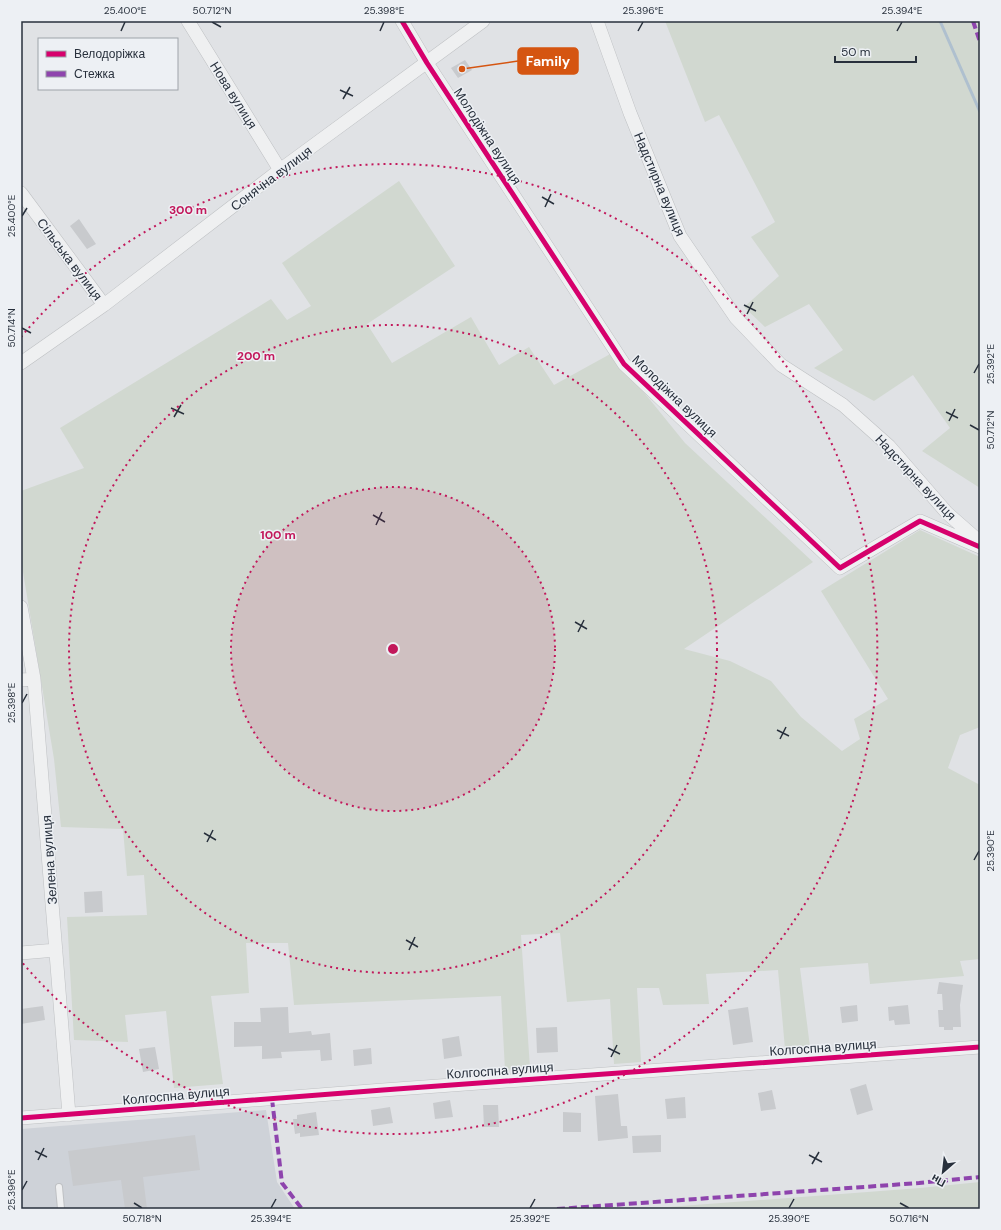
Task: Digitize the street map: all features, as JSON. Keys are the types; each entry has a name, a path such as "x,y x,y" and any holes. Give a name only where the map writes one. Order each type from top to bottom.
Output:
{"street":[{"name":"Нова вулиця","path":"188,21 280,170"},
{"name":"Молодіжна вулиця","path":"402,21 427,63 624,364 840,568 920,521 980,547"},
{"name":"Сонячна вулиця","path":"21,363 104,305 280,170 483,21"},
{"name":"Надстирна вулиця","path":"597,21 630,113 680,236 736,318 781,366 843,405 889,446 947,513 980,542"},
{"name":"Сільська вулиця","path":"21,193 104,305"},
{"name":"Зелена вулиця","path":"21,607 27,680 56,950 69,1115"},
{"path":"21,953 56,950"},
{"name":"Колгоспна вулиця","path":"21,1118 980,1047"}],"lane":[{"path":"59,1187 61,1209"}],"shaded area":[{"path":"665,21 980,21 980,488 922,451 950,428 913,375 874,401 814,368 843,350 809,304 765,327 744,307 779,276 751,237 775,222 719,115 705,122"},
{"path":"399,181 455,266 367,324 392,363 471,317 499,365 529,347 554,385 612,353 685,443 813,562 684,649 730,661 771,681 801,717 842,751 860,739 854,719 888,699 821,591 920,530 980,557 980,727 960,735 948,768 980,785 980,959 960,961 964,976 870,984 868,963 800,968 810,1047 785,1049 778,970 706,974 709,1004 663,1005 659,988 637,988 641,1062 614,1064 610,999 567,1002 560,933 521,935 530,1068 505,1070 501,996 294,1005 288,943 246,943 249,993 211,996 223,1084 174,1088 166,1011 125,1015 128,1042 74,1040 67,917 147,915 144,875 127,876 123,829 61,827 54,759 21,560 21,491 84,468 60,428 271,299 287,320 311,306 282,263"},
{"path":"266,1110 277,1182 295,1209 21,1209 21,1129"},
{"path":"980,1182 980,1209 641,1209 920,1188"}],"building":[{"path":"465,60 472,70 458,78 451,68"},
{"path":"79,219 96,244 87,249 70,226"},
{"path":"102,891 103,912 85,913 84,892"},
{"path":"939,982 963,985 960,1005 961,1027 953,1027 953,1030 944,1030 944,1027 939,1027 938,1010 943,1010 942,994 937,994"},
{"path":"857,1005 858,1021 842,1023 840,1007"},
{"path":"908,1005 910,1024 895,1025 894,1020 889,1021 888,1007"},
{"path":"43,1006 45,1020 21,1024 21,1009"},
{"path":"288,1007 289,1033 311,1031 312,1035 330,1033 332,1060 321,1061 320,1050 281,1052 282,1058 262,1059 262,1046 234,1047 234,1022 261,1022 260,1008"},
{"path":"748,1007 753,1042 733,1045 728,1010"},
{"path":"557,1027 558,1052 537,1053 536,1028"},
{"path":"459,1036 462,1056 444,1059 442,1039"},
{"path":"155,1047 159,1069 143,1072 139,1049"},
{"path":"371,1048 372,1064 354,1066 353,1050"},
{"path":"866,1084 873,1110 857,1115 850,1089"},
{"path":"772,1090 776,1109 761,1111 758,1093"},
{"path":"618,1094 621,1126 627,1126 628,1138 598,1141 595,1096"},
{"path":"685,1097 686,1118 667,1119 665,1099"},
{"path":"450,1100 453,1117 435,1119 433,1103"},
{"path":"483,1105 498,1105 499,1127 484,1127"},
{"path":"390,1107 393,1123 373,1126 371,1110"},
{"path":"316,1112 319,1135 300,1137 300,1133 295,1134 293,1119 297,1119 297,1115"},
{"path":"563,1112 581,1113 581,1132 563,1132"},
{"path":"195,1135 200,1170 143,1177 147,1209 125,1209 121,1180 73,1186 68,1151"},
{"path":"661,1135 661,1152 633,1153 632,1136"}],"waterway":[{"path":"940,21 980,112"}],"marked path":[{"path":"973,21 980,42"},
{"path":"272,1099 282,1183 302,1209"},
{"path":"557,1209 919,1183 980,1177"}],"cycle path":[{"path":"402,21 427,63 624,364 840,568 920,521 980,547"},
{"path":"21,1118 980,1047"}],"place":[{"name":"Family","path":"462,69"}]}
